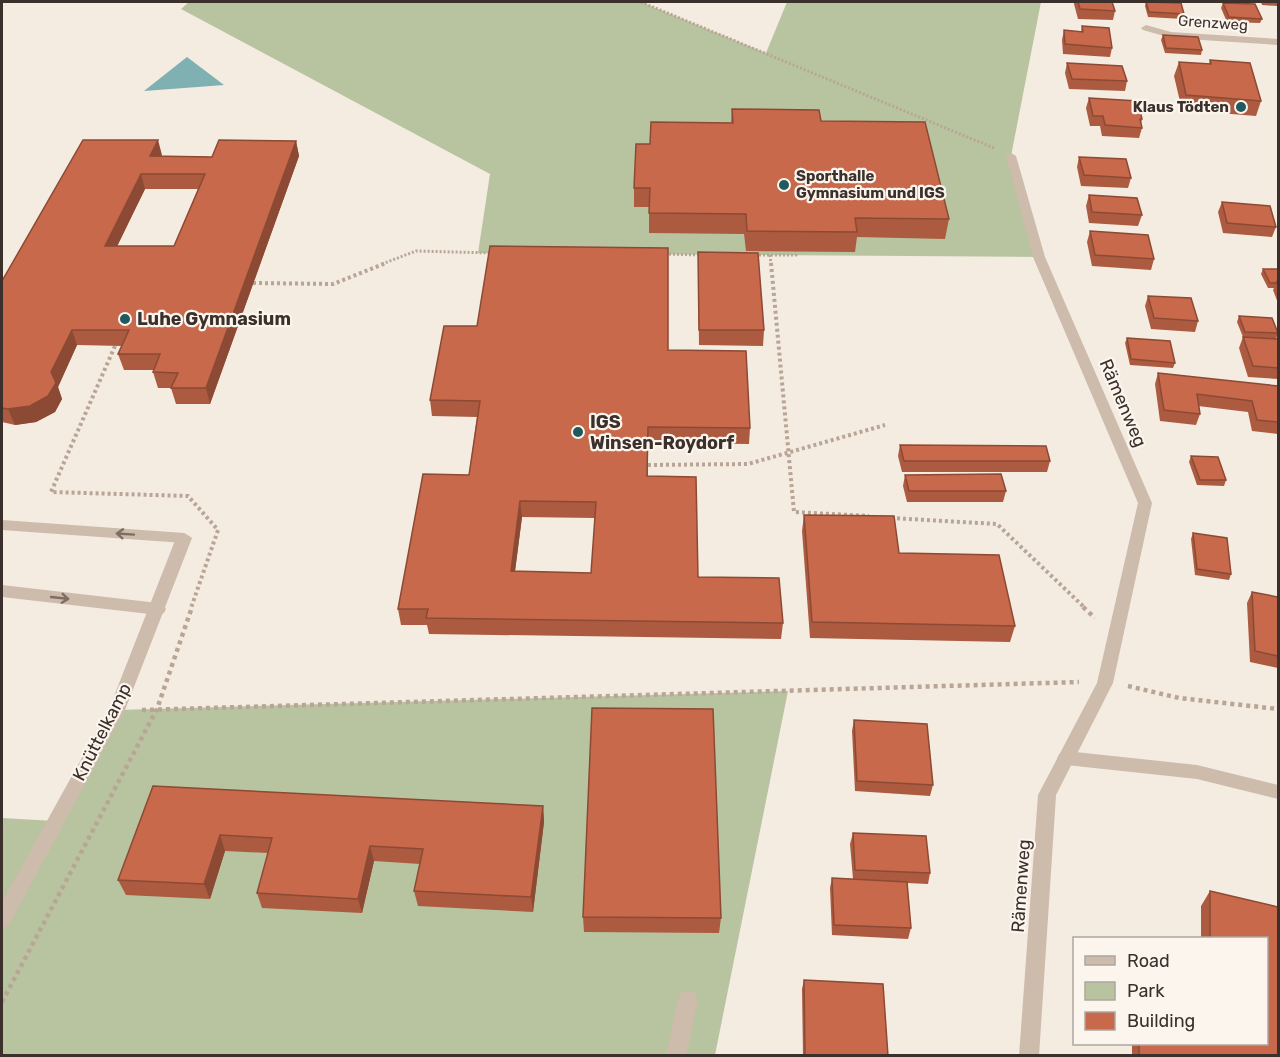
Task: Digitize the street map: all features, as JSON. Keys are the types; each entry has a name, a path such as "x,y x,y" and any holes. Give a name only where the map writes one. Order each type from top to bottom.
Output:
{"street":[{"name":"Grenzweg","path":"1146,28 1171,35 1278,42"},
{"name":"Rämenweg","path":"1011,156 1039,257 1145,503 1105,681 1047,795 1029,1056"},
{"name":"Knüttelkamp","path":"2,525 184,538 117,710 2,919"},
{"path":"2,591 158,609"},
{"path":"1066,758 1197,772 1278,792"},
{"path":"676,1056 688,1000"}],"path":[{"path":"641,2 1011,156"},
{"path":"253,283 333,284 416,251 502,253"},
{"path":"747,255 796,255 796,251"},
{"path":"653,254 712,255"},
{"path":"770,255 794,512 878,517"},
{"path":"648,465 748,464 885,425"},
{"path":"890,518 998,524 1115,637"},
{"path":"117,710 1105,681 1179,698 1278,709"},
{"path":"2,1002 157,710"}],"green space":[{"path":"189,2 641,2 766,53 787,2 1041,2 1011,156 1039,257 478,253 490,174 181,9"},
{"path":"788,691 715,1055 2,1055 2,818 54,821 117,710"}],"water":[{"path":"187,57 224,85 144,91"}],"building":[{"path":"1078,2 1112,2 1115,11 1080,9"},
{"path":"1146,2 1181,3 1184,14 1149,12"},
{"path":"1223,3 1255,4 1262,19 1229,17"},
{"path":"1082,26 1109,28 1112,48 1065,44 1064,30 1083,32"},
{"path":"1163,35 1198,37 1202,50 1166,48"},
{"path":"1210,60 1250,63 1261,101 1186,95 1179,62 1211,64"},
{"path":"1067,63 1122,66 1127,81 1072,79"},
{"path":"1089,98 1138,101 1142,128 1105,125 1103,116 1093,116"},
{"name":"Sporthalle Gymnasium und IGS","path":"732,109 819,110 821,121 925,122 949,219 855,218 857,232 747,231 746,214 649,213 650,188 634,188 636,144 650,144 651,122 733,123"},
{"path":"83,140 158,140 150,156 212,157 219,140 296,141 206,388 171,388 178,373 153,372 160,354 118,354 129,330 72,330 51,372 56,383 48,396 30,406 2,408 2,281","holes":["141,174 205,174 174,246 105,246"]},
{"path":"1079,157 1126,159 1131,178 1084,175"},
{"path":"1089,195 1137,198 1142,215 1092,212"},
{"path":"1222,202 1270,206 1276,227 1227,223"},
{"path":"1090,231 1148,235 1154,259 1095,255"},
{"path":"490,246 668,248 668,350 746,351 750,428 648,427 647,476 696,477 698,577 779,578 783,623 426,618 428,609 398,609 423,474 469,475 480,401 430,400 444,326 477,326","holes":["520,501 596,502 591,573 511,571"]},
{"path":"698,252 758,253 764,330 699,330"},
{"path":"1263,269 1278,269 1276,283 1270,283"},
{"path":"1148,296 1191,298 1198,321 1154,318"},
{"path":"1239,316 1272,318 1278,333 1245,332"},
{"path":"1243,337 1278,339 1278,368 1253,366"},
{"path":"1127,338 1170,341 1175,363 1131,359"},
{"path":"1158,373 1278,386 1278,422 1257,420 1252,401 1197,394 1200,414 1164,410"},
{"path":"900,445 1046,446 1050,461 904,461"},
{"path":"1191,456 1218,457 1226,480 1200,480"},
{"path":"1001,474 1006,491 909,491 905,475"},
{"path":"804,515 894,516 899,553 999,555 1015,626 812,622"},
{"path":"1193,533 1227,538 1231,574 1197,569"},
{"path":"1252,592 1278,597 1278,656 1255,651"},
{"path":"592,708 713,709 721,918 583,917"},
{"path":"854,720 927,724 933,785 857,781"},
{"path":"153,786 543,806 531,897 414,891 423,849 370,846 358,899 257,893 272,838 220,835 204,884 118,880"},
{"path":"853,833 926,836 930,873 855,870"},
{"path":"832,878 907,882 911,928 834,925"},
{"path":"1210,891 1278,907 1278,1056 1139,1056 1139,1045 1268,1045 1268,937 1210,937"},
{"path":"804,980 883,984 888,1056 805,1056"}],"place":[{"name":"Klaus Tödten","path":"1241,107"},
{"name":"Sporthalle Gymnasium und IGS","path":"784,185"},
{"name":"Luhe Gymnasium","path":"125,319"},
{"name":"IGS Winsen-Roydorf","path":"578,432"}]}
